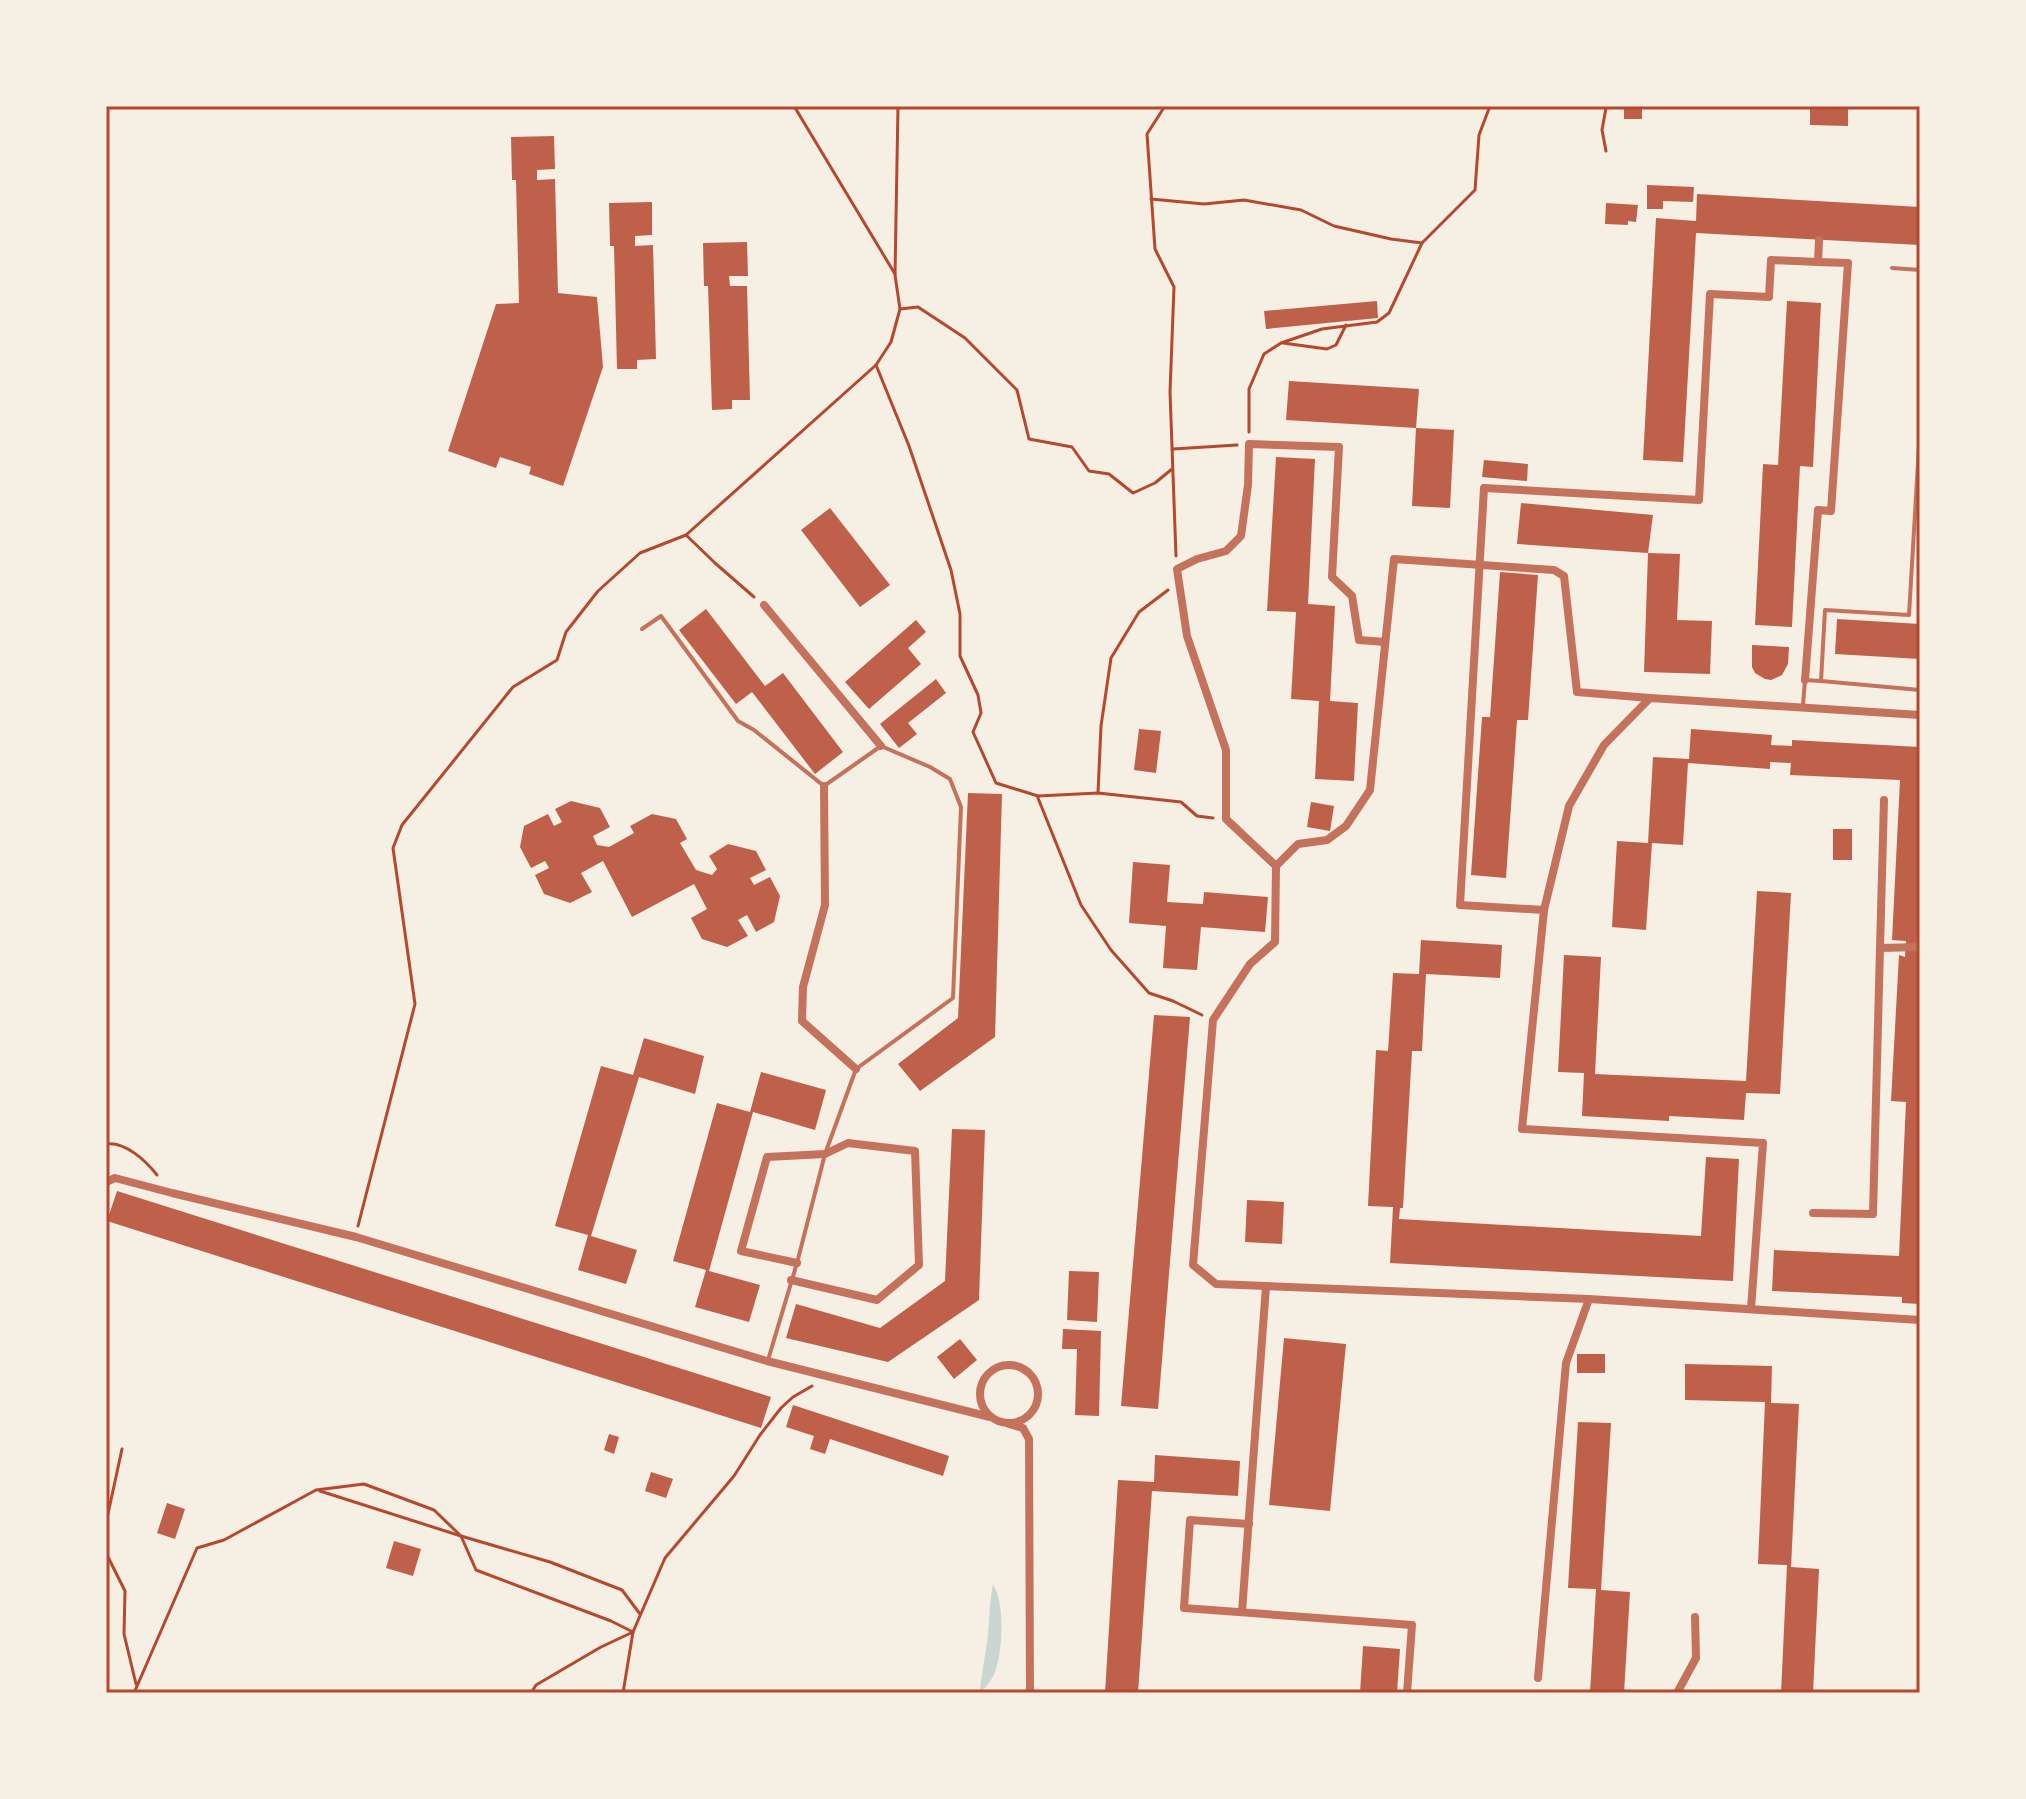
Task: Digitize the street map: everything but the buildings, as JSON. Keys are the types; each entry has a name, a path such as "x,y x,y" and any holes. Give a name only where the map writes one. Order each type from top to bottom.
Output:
{"street":[{"path":"1818,262 1819,240"},
{"path":"1544,910 1460,905 1484,488 1699,500 1710,294 1769,297 1771,260 1848,263 1831,511 1818,510 1805,680"},
{"path":"1276,866 1226,819 1226,750 1187,636 1177,569 1197,559 1226,551 1241,536 1248,485 1249,444 1339,447 1332,577 1352,596 1359,640 1385,642"},
{"path":"1920,715 1577,692 1564,576 1542,568 1394,559 1370,790 1346,826 1327,840 1298,844 1276,866 1275,942 1250,964 1213,1020 1193,1265 1216,1284 1589,1299 1920,1320"},
{"path":"764,605 881,746"},
{"path":"1650,698 1604,745 1569,806 1544,910 1522,1129 1763,1143 1751,1309"},
{"path":"824,786 825,905 803,987 802,1021 856,1069"},
{"path":"1813,1213 1873,1214 1884,800"},
{"path":"1880,948 1920,947"},
{"path":"791,1280 877,1300 919,1265 915,1151 848,1143 825,1154 767,1157 741,1251 797,1263"},
{"path":"106,1182 115,1178 356,1237 767,1361 1023,1428 1029,1439 1030,1693"},
{"path":"1242,1612 1266,1286"},
{"path":"1538,1678 1566,1363 1589,1299"},
{"path":"990,1417 980,1402 981,1383 986,1375 1002,1366 1021,1368 1035,1382 1037,1401 1027,1417 1009,1424"},
{"path":"1249,1524 1190,1520 1184,1608 1412,1625 1407,1693"},
{"path":"1677,1693 1696,1658 1695,1617"}],"lane":[{"path":"1892,268 1920,270"},
{"path":"1821,681 1825,610 1909,615 1920,429"},
{"path":"642,629 661,616 738,721 754,730 824,786 881,746 950,779 961,807 953,998 856,1069 825,1154 797,1263 767,1361"},
{"path":"1803,707 1805,680 1920,690"}],"path":[{"path":"794,106 895,275"},
{"path":"356,1237 415,1004 393,848 402,825 513,687 557,660 566,632 598,591 640,553 686,535 876,365 891,342 900,309 895,275 898,106"},
{"path":"1098,793 1101,726 1111,658 1139,612 1168,589 1177,569 1170,392 1174,287 1155,249 1147,134 1165,106"},
{"path":"1173,449 1249,444 1249,389 1264,354 1281,343 1322,329 1377,322 1389,313 1422,243 1475,190 1479,135 1490,106"},
{"path":"1605,106 1602,130 1606,151"},
{"path":"1151,199 1204,204 1244,200 1301,210 1334,226 1422,243"},
{"path":"900,309 918,307 965,338 1017,390 1029,439 1072,447 1089,471 1109,474 1133,493 1155,483 1172,469"},
{"path":"1281,343 1327,349 1336,345 1346,325"},
{"path":"876,365 909,446 951,570 960,614 960,656 978,695 981,713 973,732 996,783 1038,796 1098,793 1181,802 1197,816 1226,819"},
{"path":"686,535 764,605"},
{"path":"1038,796 1081,905 1111,950 1149,993 1213,1020"},
{"path":"106,1144 114,1142 145,1160 172,1193"},
{"path":"623,1693 633,1632 665,1558 734,1476 781,1408 826,1377"},
{"path":"106,1523 122,1449"},
{"path":"134,1693 197,1548 224,1540 316,1490 364,1484 434,1510 461,1536 476,1570 633,1632"},
{"path":"316,1490 550,1562 622,1590 640,1614"},
{"path":"106,1553 125,1591 124,1634 136,1684"},
{"path":"531,1693 536,1685 549,1677 633,1632"}],"shaded area":[{"path":"993,1584 1000,1603 1000,1652 994,1675 980,1693 988,1635"}]}
